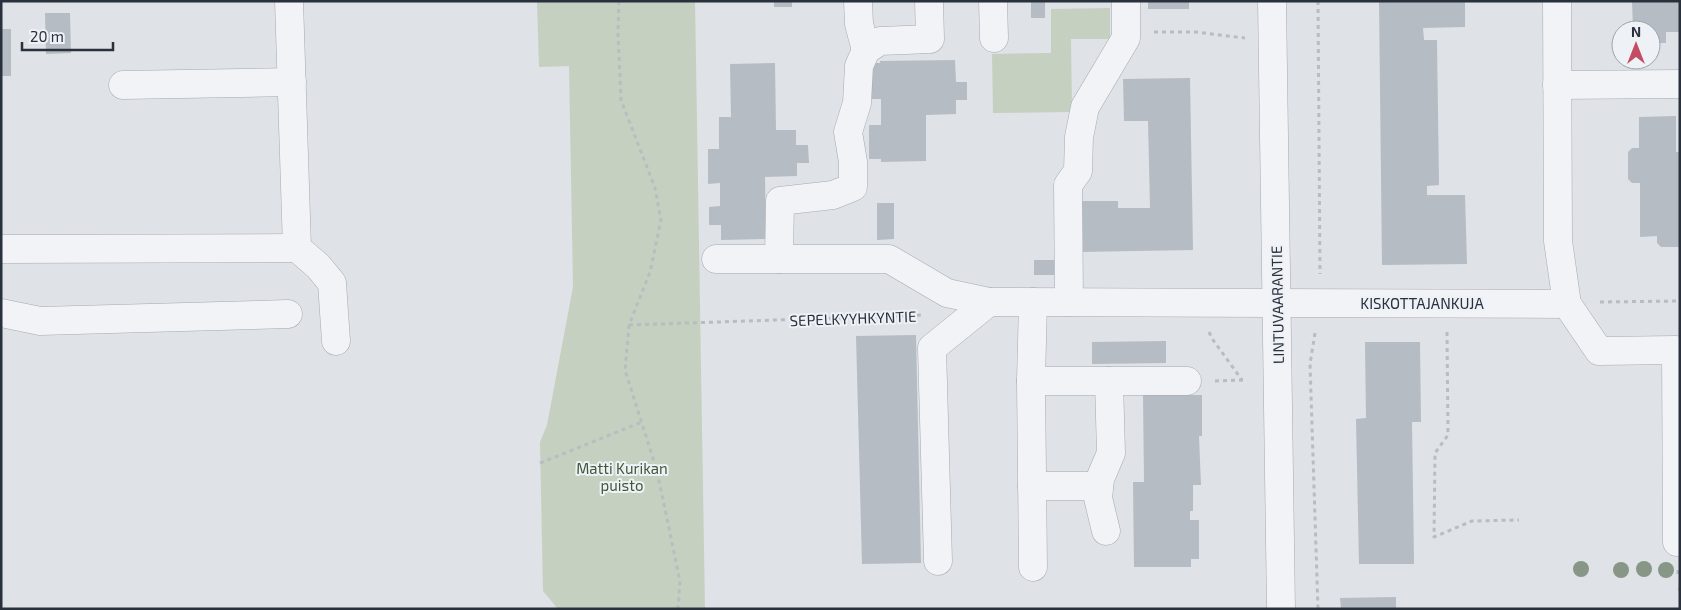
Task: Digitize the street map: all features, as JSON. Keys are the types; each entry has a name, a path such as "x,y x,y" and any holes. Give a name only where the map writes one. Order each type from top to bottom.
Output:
{"street":[{"path":"289,1 297,248"},
{"path":"858,1 859,24 866,50"},
{"path":"780,259 780,201 833,195 853,187 853,162 848,132 857,103 859,66 866,50 880,41 930,39 929,1"},
{"path":"993,1 994,38"},
{"path":"1069,302 1068,185 1078,171 1079,137 1085,107 1126,38 1126,1"},
{"name":"LINTUVAARANTIE","path":"1272,1 1281,609"},
{"path":"1557,1 1558,241 1567,304 1599,351 1676,350 1677,542"},
{"path":"124,85 292,82"},
{"path":"1557,85 1680,84"},
{"path":"1,249 297,248 318,266 332,283 336,341"},
{"path":"716,259 889,259 947,293 989,302 1276,303"},
{"path":"938,561 932,348 989,302"},
{"path":"1032,567 1031,381 1033,302"},
{"name":"KISKOTTAJANKUJA","path":"1276,303 1567,304"},
{"path":"1,313 40,321 288,314"},
{"path":"1031,381 1187,381"},
{"path":"1106,531 1098,498 1100,479 1111,452 1109,381"},
{"path":"1032,486 1099,486"}],"path":[{"path":"619,1 618,33 622,100 655,188 661,220 650,272 629,325 625,370 657,471 680,581 678,609"},
{"path":"1126,32 1195,32 1253,39"},
{"name":"SEPELKYYHKYNTIE","path":"629,325 927,315 947,293"},
{"path":"1567,304 1608,301 1680,301"},
{"path":"1447,303 1448,435 1435,452 1434,537 1472,522 1519,520"},
{"path":"1196,304 1213,340 1242,380"},
{"path":"1187,381 1250,380"},
{"path":"540,463 642,422"}],"green space":[{"name":"Matti Kurikan puisto","path":"537,1 695,1 705,609 558,609 543,591 540,442 547,425 573,287 569,66 539,67"},
{"path":"1110,8 1110,39 1071,39 1072,112 993,113 992,54 1051,53 1051,9"}],"building":[{"path":"774,1 792,1 792,7 774,7"},
{"path":"1031,1 1045,1 1045,18 1031,18"},
{"path":"1148,1 1189,1 1189,9 1148,9"},
{"path":"1379,1 1465,1 1465,27 1423,28 1424,40 1437,40 1439,185 1427,186 1427,195 1465,195 1467,264 1382,265"},
{"path":"1632,1 1680,1 1680,32 1666,32 1666,43 1661,43 1661,20 1633,20"},
{"path":"45,13 70,13 71,53 46,54"},
{"path":"1,29 11,29 11,76 1,76"},
{"path":"955,60 956,82 967,82 967,100 956,100 956,114 926,115 926,161 881,162 881,159 869,159 869,125 881,125 881,99 868,99 868,63 880,63 880,61"},
{"path":"775,63 776,130 796,130 796,145 808,145 809,163 797,163 797,176 765,177 766,239 721,240 721,225 709,225 709,207 720,206 720,183 708,184 708,149 719,149 719,117 731,117 730,64"},
{"path":"1190,78 1193,250 1080,252 1080,201 1118,201 1118,208 1150,208 1148,121 1124,121 1123,79"},
{"path":"1676,116 1676,152 1680,152 1680,247 1661,247 1657,243 1657,236 1640,237 1640,183 1632,183 1628,179 1628,152 1632,148 1639,148 1639,117"},
{"path":"877,203 894,203 894,239 877,240"},
{"path":"1034,260 1058,260 1058,275 1034,275"},
{"path":"916,335 921,563 862,564 856,336"},
{"path":"1166,341 1166,363 1092,364 1092,342"},
{"path":"1365,342 1420,342 1421,422 1412,422 1414,564 1359,564 1356,419 1366,418"},
{"path":"1143,395 1202,395 1202,436 1199,436 1201,485 1193,485 1193,511 1190,511 1190,520 1199,520 1199,559 1191,559 1191,567 1134,567 1133,482 1144,482"},
{"path":"1396,597 1396,609 1341,609 1340,598"}]}
